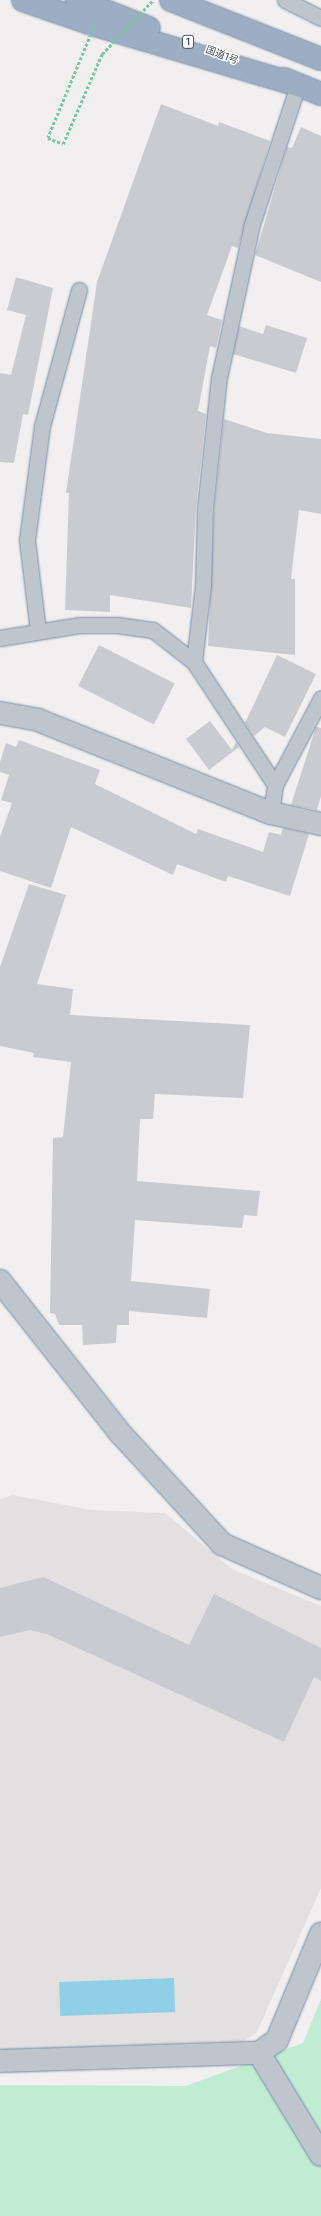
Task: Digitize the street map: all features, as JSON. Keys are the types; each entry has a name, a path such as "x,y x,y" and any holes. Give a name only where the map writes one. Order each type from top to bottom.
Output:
{"highway":[{"path":"23,0 95,25 298,85"},
{"name":"国道1号","path":"78,0 321,94"},
{"path":"171,0 317,57"},
{"path":"198,0 317,57"}],"street":[{"path":"0,713 38,720 271,813 321,824"},
{"path":"0,1281 120,1433 222,1544 321,1588"},
{"path":"0,2061 259,2053 277,2040 321,1934"},
{"path":"259,2053 321,2155"}],"lane":[{"path":"285,0 321,18"},
{"path":"194,662 203,585 205,508 219,378 252,224 298,85"},
{"path":"38,630 27,540 42,426 79,290"},
{"path":"0,638 38,630 117,625 153,630 194,662 275,785"},
{"path":"271,813 275,785 321,699"}],"path":[{"path":"95,25 48,138 62,144 102,54 153,0"}],"shaded area":[{"path":"13,1495 91,1510 165,1513 232,1569 321,1606 321,1888 257,2032 244,2041 0,2050 0,1499"}],"green space":[{"path":"321,1999 321,2216 0,2216 0,2085 186,2086 303,2043"}],"water":[{"path":"174,1978 175,2012 60,2016 59,1982"}],"building":[{"path":"161,104 218,126 219,122 270,141 238,248 232,246 207,315 222,320 216,348 210,346 198,411 206,414 196,507 191,608 110,595 110,612 65,610 69,493 66,493 97,282"},
{"path":"301,127 321,136 321,282 255,255 287,147 292,148"},
{"path":"16,277 53,288 28,415 23,414 14,463 0,462 0,373 11,375 26,315 7,310"},
{"path":"266,325 307,338 296,373 233,354 239,326 263,334"},
{"path":"224,419 267,433 321,439 321,514 299,510 291,579 295,579 295,655 208,646 214,509"},
{"path":"99,645 175,684 154,725 78,686"},
{"path":"277,655 316,674 285,737 265,727 254,736 245,723"},
{"path":"210,721 232,750 236,742 239,747 209,770 186,739"},
{"path":"316,727 321,728 321,796 317,810 291,805"},
{"path":"19,740 100,770 95,784 196,834 198,829 263,852 269,832 281,835 283,828 309,834 290,896 228,876 226,882 177,864 173,875 71,827 51,888 0,871 0,837 12,803 1,800 9,775 0,772 0,762 6,743 16,747"},
{"path":"29,884 66,895 37,984 73,989 70,1015 250,1025 243,1098 155,1094 153,1119 140,1119 137,1181 260,1191 257,1216 244,1215 242,1228 135,1220 131,1281 210,1289 207,1318 129,1311 129,1325 117,1325 116,1343 83,1345 82,1325 59,1325 55,1314 50,1313 53,1138 63,1137 71,1062 33,1057 34,1053 0,1046 0,967"},
{"path":"43,1577 189,1645 214,1594 321,1648 321,1681 314,1677 284,1742 47,1634 30,1630 0,1637 0,1588"}]}
